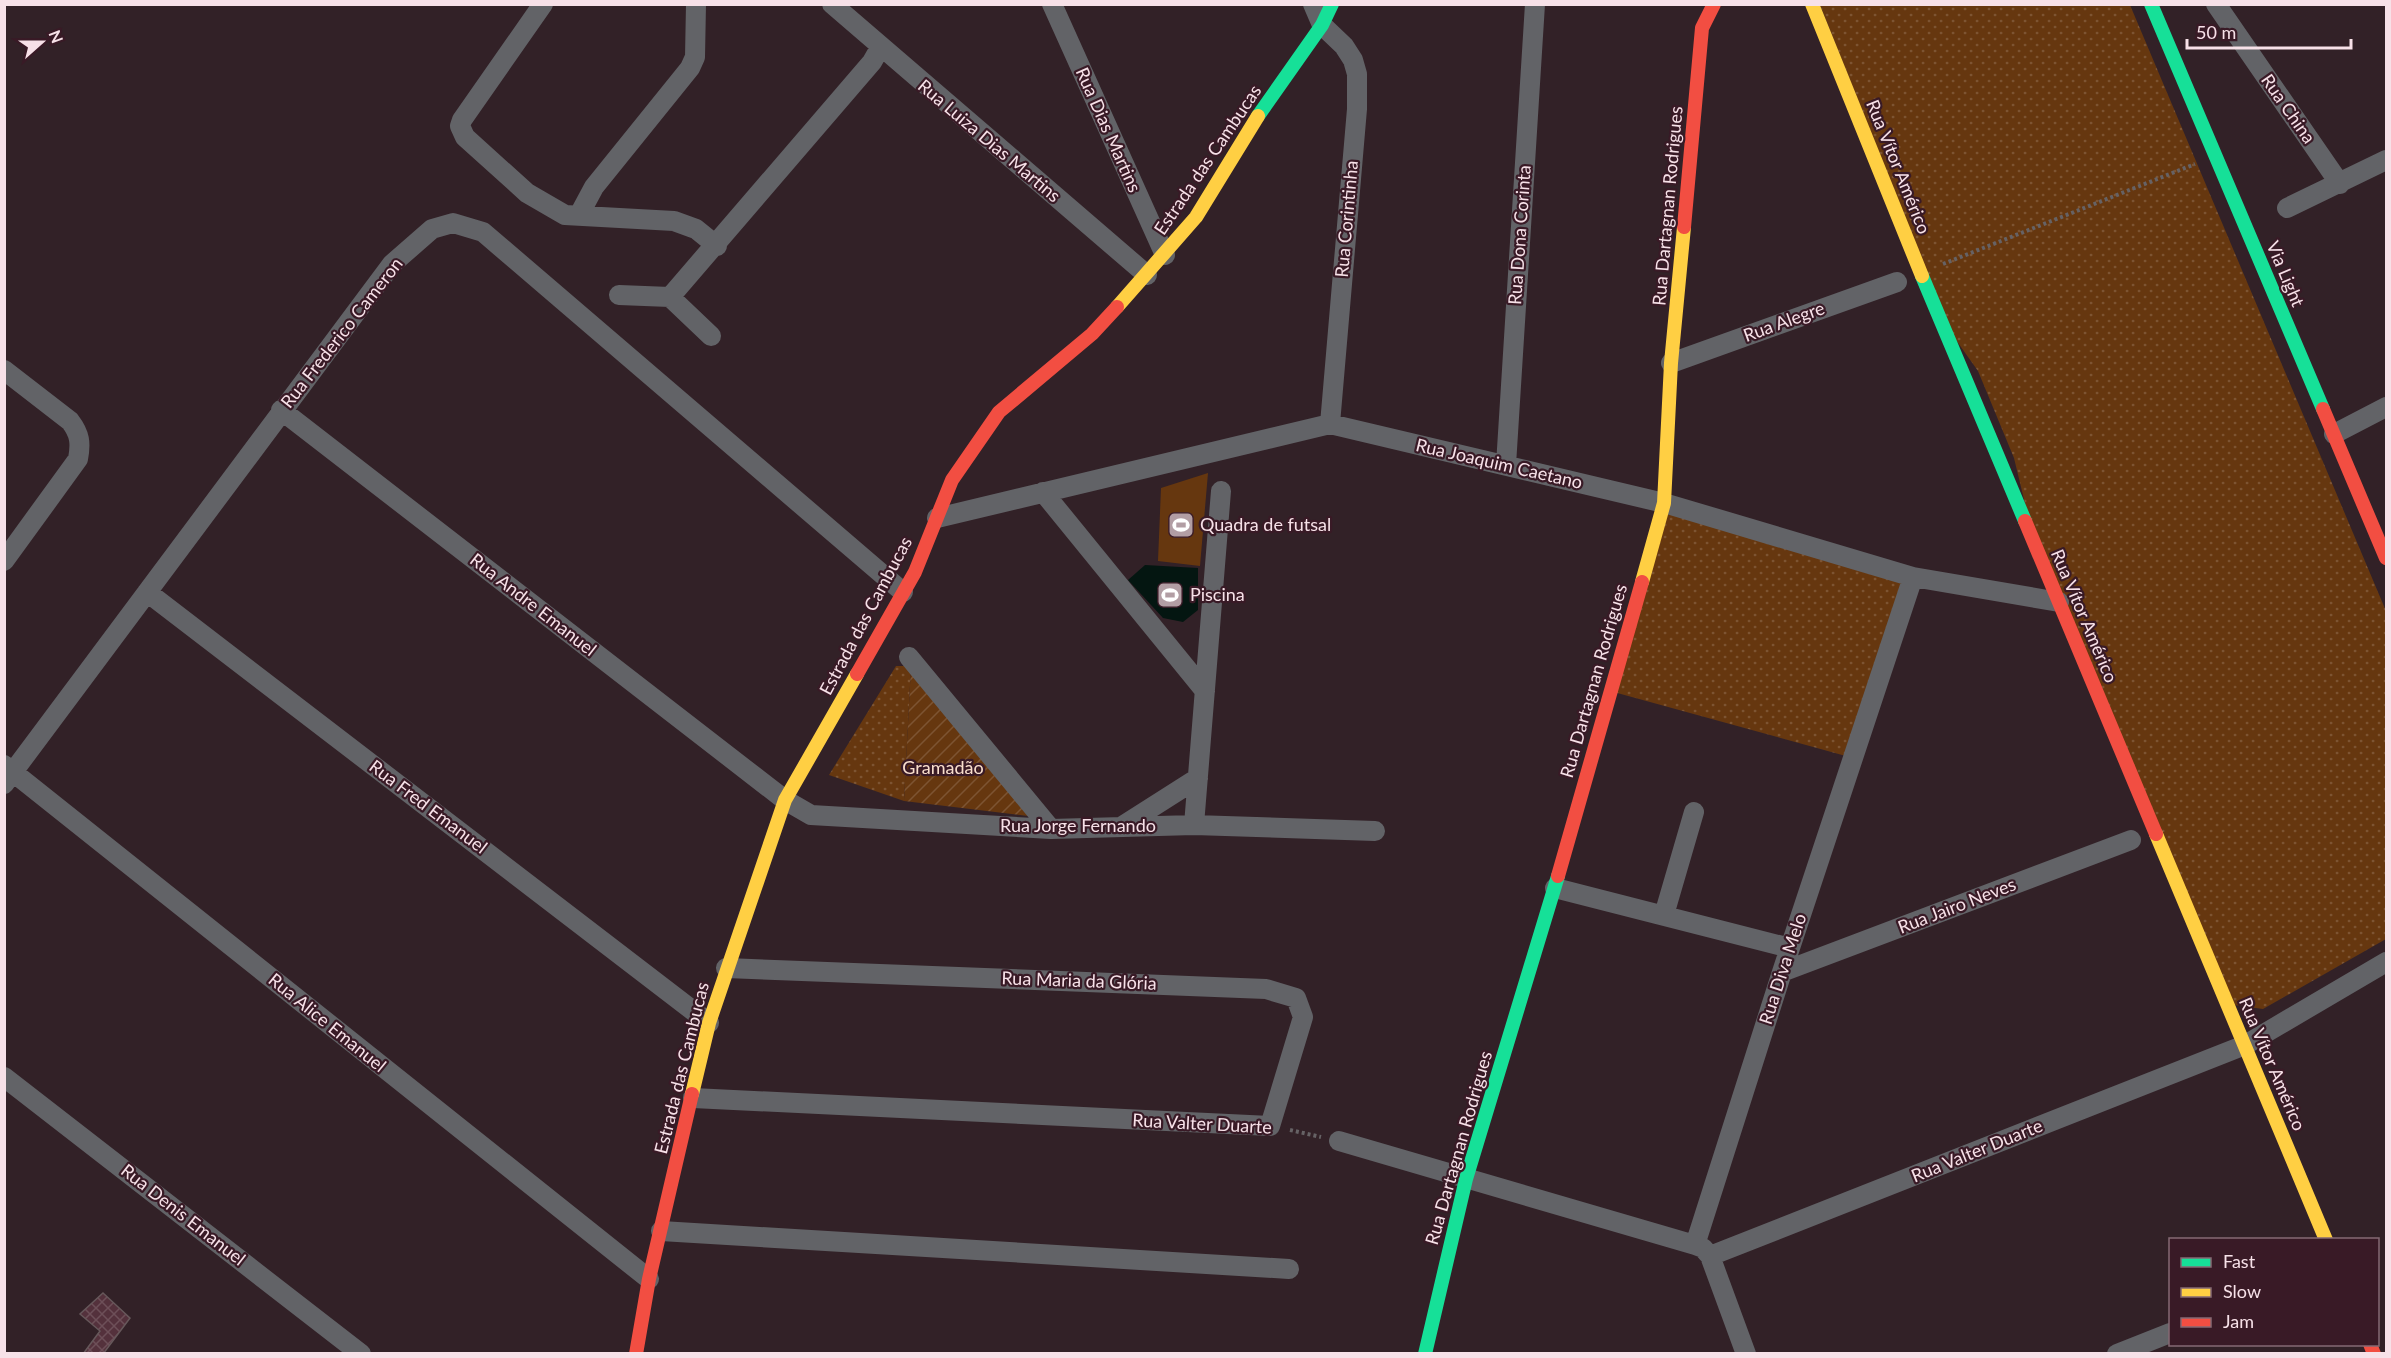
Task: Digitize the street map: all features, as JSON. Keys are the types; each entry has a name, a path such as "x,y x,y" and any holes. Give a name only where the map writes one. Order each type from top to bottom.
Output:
{"street":[{"path":"543,4 462,120 460,126 465,137 527,193 565,215 674,221 696,229 717,246"},
{"path":"579,215 594,187 690,68 695,57 696,4"},
{"name":"Rua Luiza Dias Martins","path":"831,4 1147,275"},
{"name":"Rua Dias Martins","path":"1052,4 1165,255"},
{"name":"Rua Corintinha","path":"1313,4 1323,25 1344,46 1357,74 1357,109 1330,424"},
{"name":"Estrada das Cambucas","path":"636,1353 649,1279 709,1023 785,800 915,572 952,480 999,412 1092,334 1165,255 1196,217 1240,142 1323,25 1332,4"},
{"name":"Rua Dona Corinta","path":"1506,465 1535,4"},
{"name":"Rua Dartagnan Rodrigues","path":"1425,1353 1466,1179 1555,888 1664,503 1671,363 1702,28 1713,4"},
{"name":"Rua Vítor Américo","path":"1812,4 1921,273 2326,1238"},
{"name":"Via Light","path":"2151,4 2386,558"},
{"name":"Rua China","path":"2216,4 2340,184"},
{"path":"670,297 717,246 872,62 880,48"},
{"path":"2287,208 2386,160"},
{"name":"Rua Frederico Cameron","path":"7,774 147,592 392,264 432,229 453,223 483,232 903,592"},
{"name":"Rua Alegre","path":"1671,363 1897,282"},
{"path":"619,295 670,297 711,336"},
{"path":"4,561 78,459 81,443 77,429 70,421 8,381"},
{"path":"2334,434 2386,407"},
{"name":"Rua Andre Emanuel","path":"281,410 785,800"},
{"name":"Rua Joaquim Caetano","path":"937,518 1330,424 1664,503 1913,578 2059,602"},
{"path":"1194,825 1221,491"},
{"path":"1043,492 1205,691"},
{"name":"Rua Diva Melo","path":"1702,1250 1782,972 1913,578"},
{"name":"Rua Fred Emanuel","path":"147,592 709,1023"},
{"path":"909,657 1051,829"},
{"name":"Rua Alice Emanuel","path":"7,774 649,1279"},
{"path":"1121,827 1198,778"},
{"name":"Rua Jorge Fernando","path":"785,800 811,815 1051,829 1194,825 1375,831"},
{"path":"1664,915 1694,812"},
{"name":"Rua Jairo Neves","path":"1782,972 2131,840"},
{"path":"1555,888 1790,948"},
{"name":"Rua Valter Duarte","path":"1702,1250 2245,1045 2386,962"},
{"name":"Rua Maria da Glória","path":"726,968 1266,988 1284,992 1296,998 1303,1017 1270,1126"},
{"name":"Rua Denis Emanuel","path":"4,1077 361,1353"},
{"name":"Rua Valter Duarte","path":"693,1098 1270,1126"},
{"path":"1339,1141 1702,1250 1746,1353"},
{"path":"661,1231 1289,1269"},
{"path":"2117,1353 2169,1333"}],"path":[{"path":"1921,273 2020,232 2095,206 2215,156"},
{"name":"Rua Valter Duarte","path":"1270,1126 1339,1141"}],"green space":[{"path":"1820,5 2130,5 2386,611 2386,939 2263,1009 2234,1005 2029,520 2014,458 1978,371 1951,333"},
{"name":"Quadra de futsal","path":"1208,473 1200,566 1158,561 1161,488"},
{"path":"1664,503 1913,577 1853,758 1610,691"},
{"path":"896,666 911,666 904,801 829,775"},
{"name":"Gramadão","path":"911,666 1028,816 904,801"}],"shaded area":[{"name":"Piscina","path":"1145,565 1198,568 1198,610 1183,622 1163,618 1128,580"}],"building":[{"path":"103,1293 130,1318 103,1354 83,1354 100,1331 80,1314"}],"traffic: fast":[{"path":"1258,116 1322,25 1332,4"},
{"path":"2151,4 2323,409"},
{"path":"1922,276 2025,521"},
{"path":"1425,1354 1466,1179 1558,876"}],"traffic: slow":[{"path":"1812,4 1922,276"},
{"path":"1117,307 1196,217 1258,116"},
{"path":"1642,582 1664,503 1671,363 1684,227"},
{"path":"692,1094 709,1023 785,800 857,674"},
{"path":"2156,834 2325,1238"}],"traffic: jam":[{"path":"1684,227 1702,28 1714,4"},
{"path":"857,674 915,572 952,480 999,412 1092,334 1117,307"},
{"path":"2323,409 2386,558"},
{"path":"2025,521 2156,834"},
{"path":"1558,876 1642,582"},
{"path":"636,1354 649,1279 692,1094"},
{"path":"2371,1346 2374,1354"}],"place":[{"name":"Quadra de futsal","path":"1181,525"},
{"name":"Piscina","path":"1170,595"}]}
